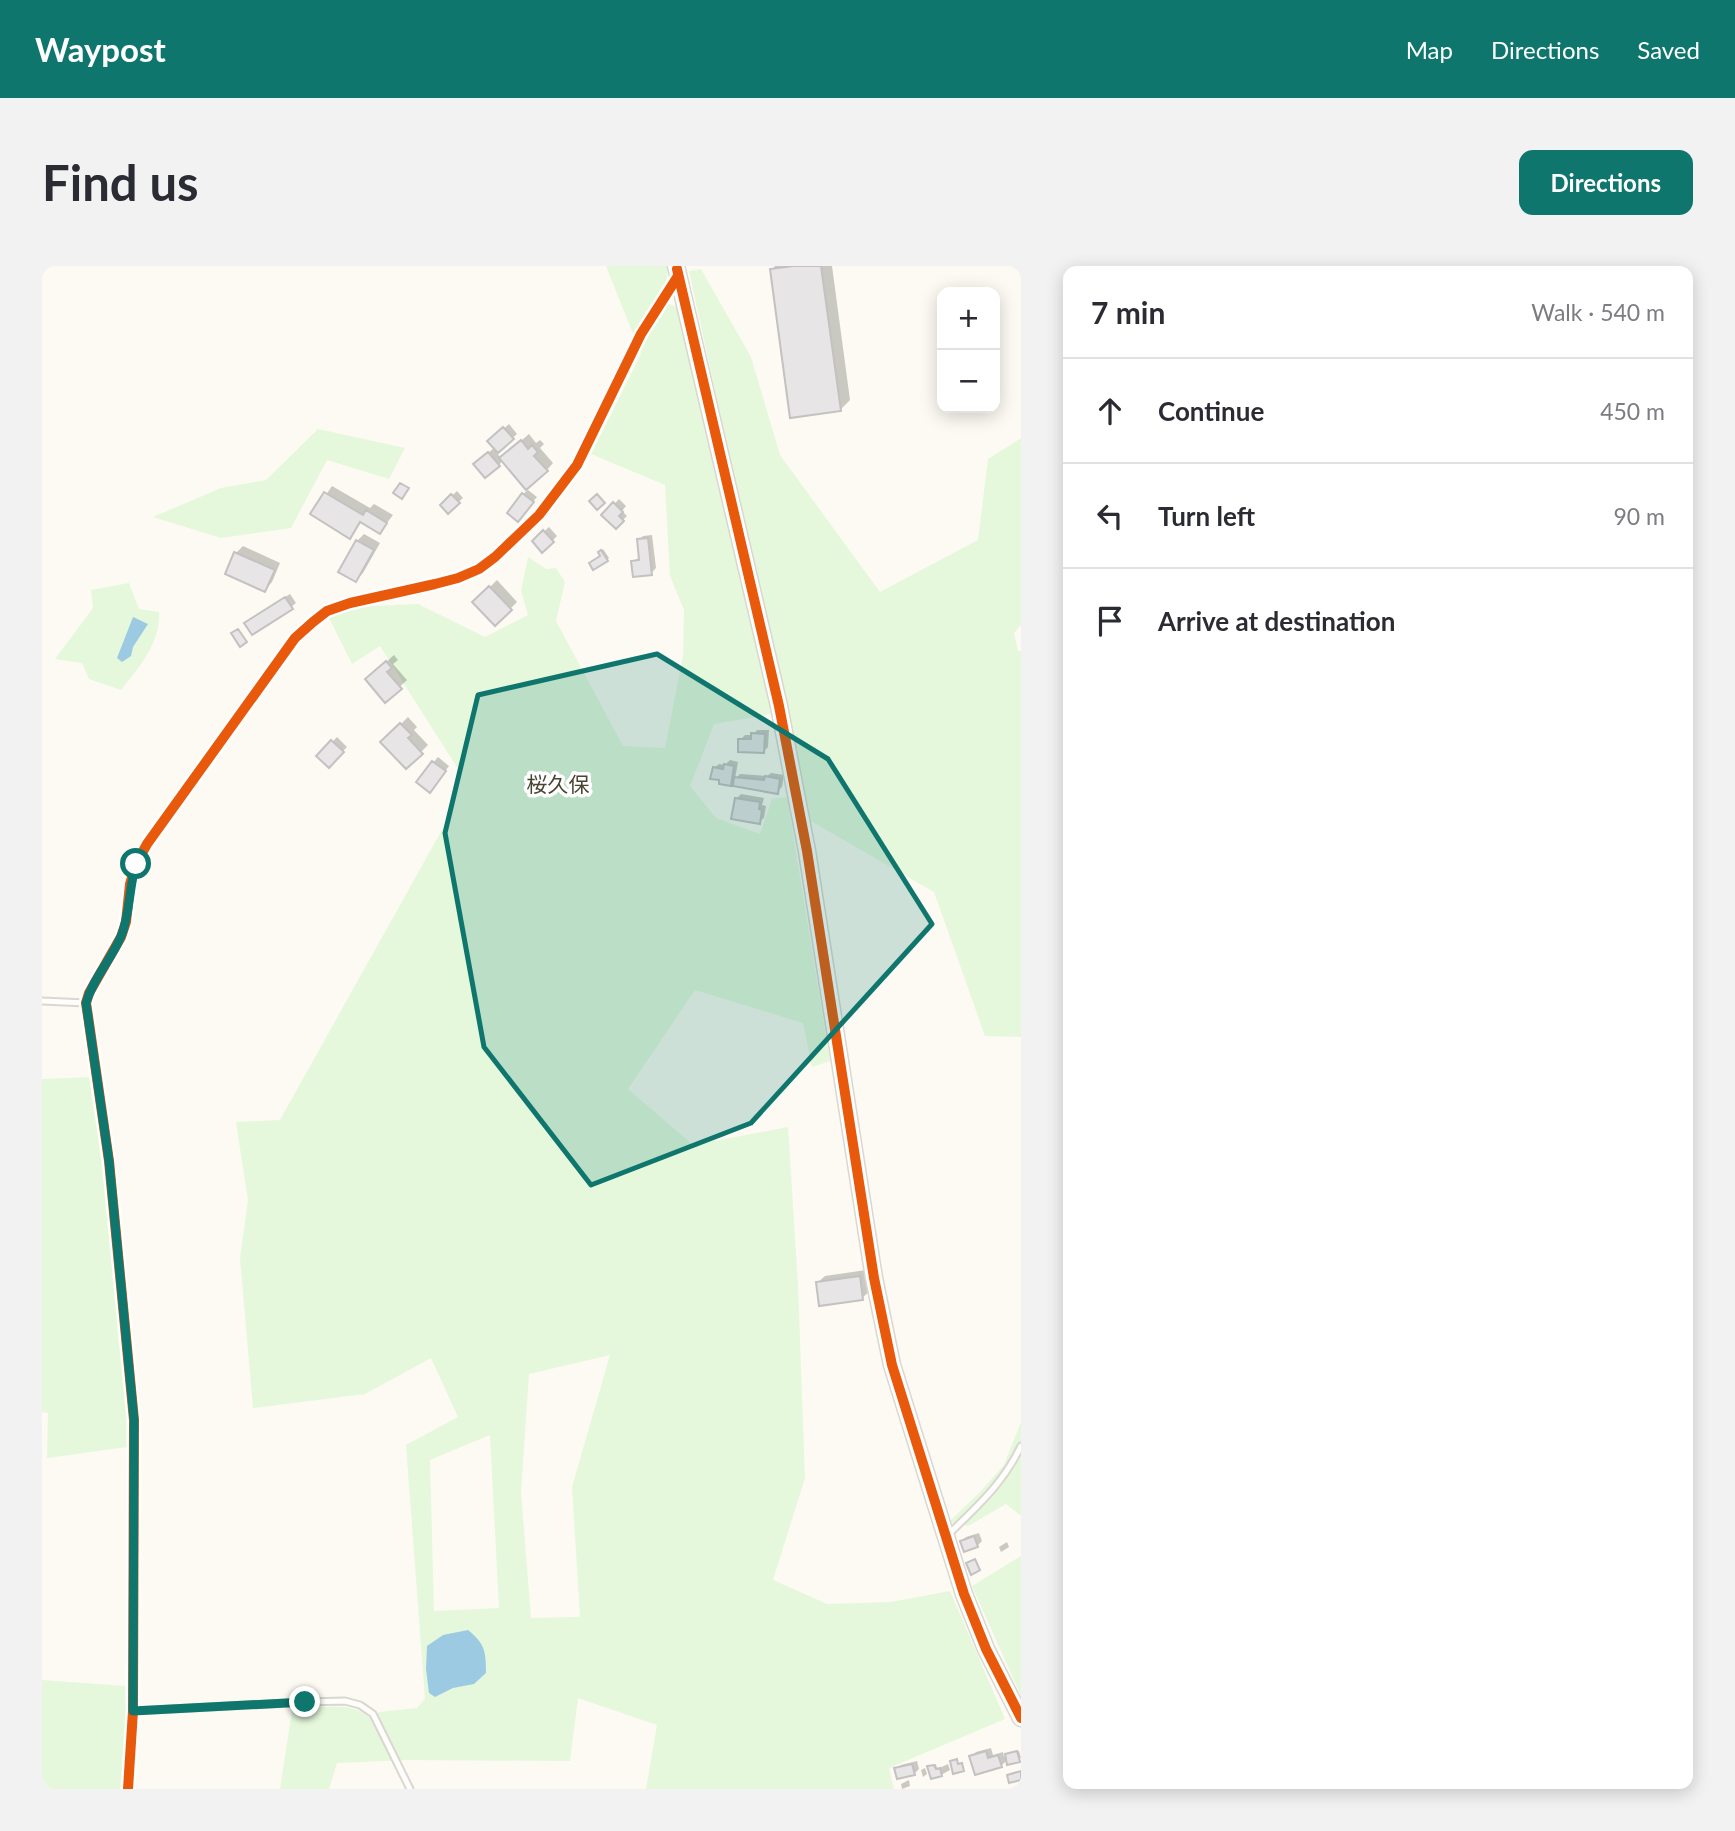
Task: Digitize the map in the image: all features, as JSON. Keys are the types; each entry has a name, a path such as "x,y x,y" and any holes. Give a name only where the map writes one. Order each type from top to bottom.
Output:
{"street":[{"path":"128,1789 133,1711 134,1420 109,1161 86,1003 95,981 121,937 136,864 147,844 295,638 327,611 350,603 435,584 479,569 539,515 577,465 641,334 677,271"},
{"path":"677,271 776,693 802,824 874,1278 892,1365 964,1594 986,1649 1021,1718"}],"lane":[{"path":"42,1001 86,1003"},
{"path":"945,1538 980,1506 1003,1477 1021,1446"},
{"path":"133,1711 305,1702 345,1701 360,1705 373,1714 410,1789"}],"highlighted area":[{"path":"657,654 828,759 932,924 751,1123 591,1185 484,1047 445,833 478,695"}],"green space":[{"path":"606,266 667,266 667,303 678,308 772,714 714,724 690,786 716,818 760,834 772,799 787,797 830,1061 812,1067 803,1023 695,990 628,1089 693,1145 788,1127 798,1285 805,1478 773,1580 827,1604 891,1602 950,1591 1005,1719 889,1768 894,1789 646,1789 657,1725 578,1698 570,1761 408,1760 337,1763 329,1789 280,1789 292,1711 343,1707 362,1712 370,1718 379,1712 417,1708 425,1699 406,1445 458,1417 431,1358 365,1394 253,1408 240,1258 248,1200 236,1122 280,1120 443,828 460,772 380,646 352,664 329,618 353,607 418,604 485,637 528,615 521,591 528,557 546,569 556,568 565,582 556,621 623,746 665,748 683,656 684,610 670,576 665,485 591,454 641,354","holes":["610,1355 572,1487 580,1617 531,1618 521,1492 529,1374","490,1435 499,1608 434,1611 430,1460"]},
{"path":"701,269 751,357 780,455 880,592 978,540 988,459 1021,438 1021,625 1014,633 1018,651 1021,651 1021,1037 985,1036 934,892 809,820 689,271"},
{"path":"318,429 405,448 389,479 327,460 291,528 221,538 153,517 221,488 266,480"},
{"path":"129,583 139,609 159,612 159,623 148,654 121,690 89,679 82,663 55,659 93,608 91,590"},
{"path":"89,1077 106,1171 129,1413 127,1447 47,1458 48,1413 42,1412 42,1079"},
{"path":"1021,1422 1021,1516 1006,1504 968,1526 949,1522 1004,1465"},
{"path":"1021,1556 1021,1696 972,1586"},
{"path":"42,1680 125,1686 128,1742 121,1789 42,1789"}],"water":[{"path":"133,617 148,624 133,647 131,656 122,662 117,658"},
{"path":"468,1630 483,1648 486,1673 474,1684 453,1688 435,1697 429,1693 427,1646 443,1635"}],"building":[{"path":"821,266 841,411 790,418 770,269"},
{"path":"503,427 514,439 498,453 487,441"},
{"path":"521,440 528,449 532,445 538,452 534,456 548,471 526,490 499,458"},
{"path":"488,452 500,466 485,478 473,464"},
{"path":"400,483 409,488 402,499 393,493"},
{"path":"324,492 363,515 366,510 387,523 380,534 360,522 350,539 310,514"},
{"path":"522,493 534,502 518,522 507,513"},
{"path":"451,494 460,503 448,514 440,505"},
{"path":"597,494 605,503 597,510 589,501"},
{"path":"613,502 623,512 619,516 624,521 616,529 601,515"},
{"path":"543,530 554,542 542,553 532,541"},
{"path":"648,538 652,575 633,577 631,561 639,560 637,539"},
{"path":"356,540 374,550 356,582 338,572"},
{"path":"601,550 608,561 593,570 589,563 600,556 598,552"},
{"path":"234,552 275,570 265,592 225,574"},
{"path":"489,586 512,610 495,626 472,602"},
{"path":"285,597 293,609 252,635 244,623"},
{"path":"238,629 247,642 240,647 231,633"},
{"path":"386,661 392,668 387,672 402,689 385,703 365,679"},
{"path":"400,723 412,735 408,738 423,754 406,769 380,742"},
{"path":"751,733 765,734 764,753 738,752 738,739 751,739"},
{"path":"331,740 344,752 329,768 316,756"},
{"path":"432,761 446,771 430,793 416,782"},
{"path":"724,764 734,766 731,786 710,779 713,767 723,769"},
{"path":"765,776 780,779 778,794 733,786 734,777 764,780"},
{"path":"735,798 760,802 760,824 731,819"},
{"path":"860,1276 863,1300 819,1306 816,1282"},
{"path":"974,1536 978,1547 964,1552 960,1541"},
{"path":"975,1559 980,1570 971,1575 966,1563"},
{"path":"986,1751 988,1758 998,1755 1002,1767 975,1775 969,1756"},
{"path":"1017,1751 1020,1762 1007,1765 1005,1754"},
{"path":"957,1759 958,1764 962,1763 964,1771 953,1774 950,1761"},
{"path":"912,1764 915,1775 897,1779 894,1768"},
{"path":"934,1765 936,1769 940,1768 942,1776 931,1779 927,1766"},
{"path":"1021,1771 1021,1780 1009,1783 1007,1775"}],"cycle path":[{"path":"677,269 779,706 807,851 874,1278 892,1365 964,1594 986,1649 1021,1718"},
{"path":"128,1789 133,1711 134,1420 109,1161 86,1003 89,993 121,937 126,922 130,884 136,864 147,844 295,638 327,611 350,603 458,578 479,569 495,557 539,515 577,465 641,334 678,276"}],"district":[{"name":"桜久保","path":"558,785"}],"route":[{"path":"136,864 121,937 95,981 86,1003 109,1161 134,1420 133,1711 305,1702"}]}
